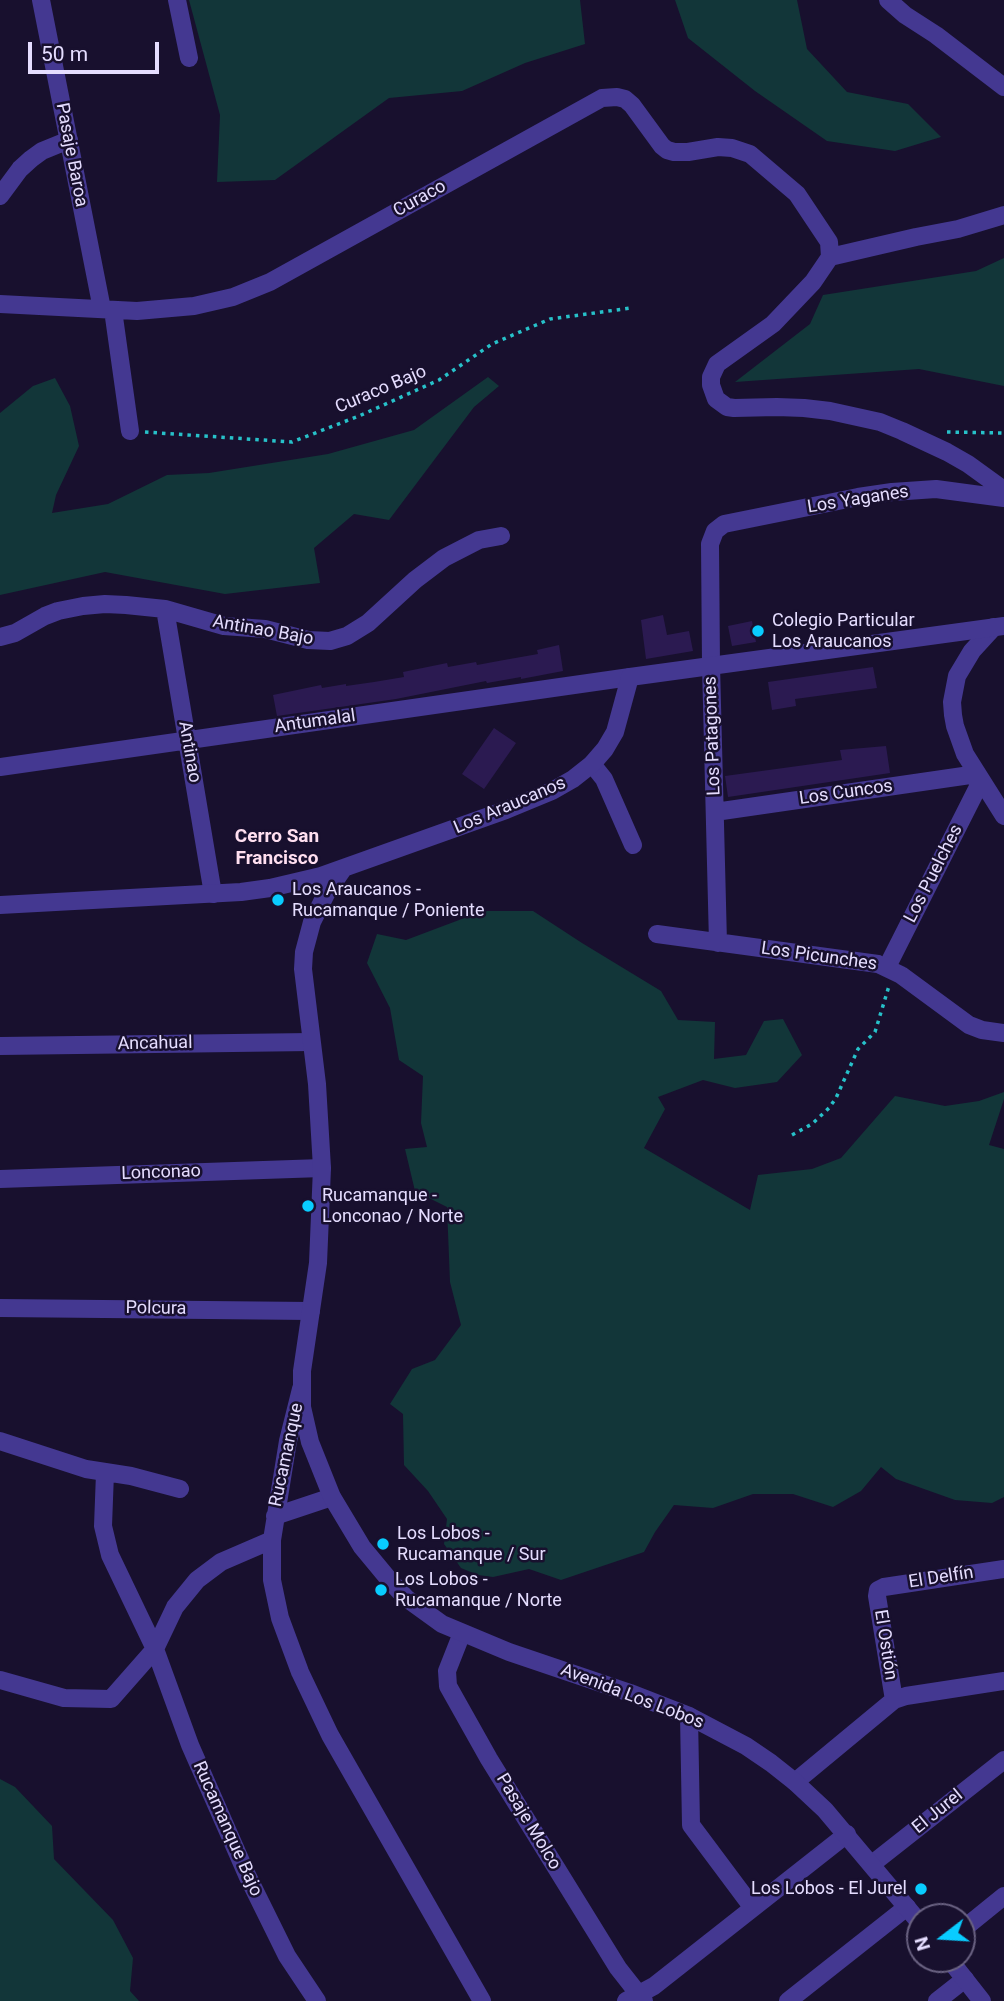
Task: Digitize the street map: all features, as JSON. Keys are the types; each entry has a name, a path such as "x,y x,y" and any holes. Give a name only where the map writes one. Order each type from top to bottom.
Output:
{"street":[{"name":"Pasaje Baroa","path":"41,0 107,309 130,431"},
{"path":"177,0 189,58"},
{"path":"888,0 1004,87"},
{"name":"Curaco","path":"0,304 166,310 233,297 261,286 610,96 625,99 632,105 667,150 688,152 718,147 742,151 759,161 797,194 829,242 830,257"},
{"path":"0,196 31,159 42,151 69,140"},
{"path":"1004,215 958,229 830,257 820,275 773,324 717,364 710,385 716,399 727,407 804,408 844,413 880,422 947,452 1004,490"},
{"name":"Los Yaganes","path":"715,531 724,524 892,492 936,489 1004,498"},
{"name":"Los Patagones","path":"715,531 710,544 718,943"},
{"name":"Antinao Bajo","path":"0,637 71,608 116,604 165,609 223,626 265,629 319,642 339,639 374,618 415,580 444,558 479,540 501,536"},
{"name":"Antinao","path":"165,609 213,894"},
{"path":"631,677 999,626"},
{"path":"999,626 977,644 963,665 957,676 952,702 958,737 979,778 1004,816"},
{"name":"Antumalal","path":"0,767 631,677"},
{"name":"Los Araucanos","path":"0,905 213,894 270,888 343,869 533,800 573,779 592,764 615,732 631,677"},
{"path":"592,764 604,779 633,845"},
{"name":"Los Cuncos","path":"715,812 979,778"},
{"name":"Los Puelches","path":"891,969 979,778"},
{"name":"Rucamanque","path":"343,869 317,910 304,952 303,982 319,1105 322,1168 319,1251 301,1389 290,1430 275,1516 272,1570 276,1600 309,1693 336,1746 482,2001"},
{"name":"Los Picunches","path":"657,934 869,963 891,969 969,1024 982,1030 1004,1033"},
{"name":"Ancahual","path":"0,1046 311,1042"},
{"name":"Lonconao","path":"0,1179 322,1168"},
{"name":"Polcura","path":"0,1308 311,1311"},
{"name":"Avenida Los Lobos","path":"301,1389 310,1442 332,1497 362,1547 398,1590 424,1612 462,1633 689,1716 746,1746 795,1782 825,1810 906,1906"},
{"path":"0,1441 105,1474 131,1476 180,1489"},
{"path":"105,1474 103,1514 106,1541 117,1571 155,1649"},
{"path":"275,1516 332,1497"},
{"path":"0,1680 64,1698 111,1699 155,1649 175,1607 197,1580 221,1562 272,1540"},
{"name":"El Delfín","path":"878,1590 1004,1569"},
{"name":"El Ostión","path":"878,1590 894,1700"},
{"name":"Pasaje Molco","path":"462,1633 447,1671 448,1686 489,1759 636,1999"},
{"name":"Rucamanque Bajo","path":"155,1649 190,1745 232,1843 272,1928 317,2001"},
{"path":"795,1782 894,1700 1004,1681"},
{"path":"689,1716 691,1825 753,1908"},
{"name":"El Jurel","path":"873,1864 1004,1760"},
{"path":"636,1999 847,1835"},
{"path":"976,1919 1004,1896"},
{"path":"788,2001 906,1908"},
{"path":"960,1973 982,2001"},
{"path":"937,2001 965,1979"}],"path":[{"name":"Curaco Bajo","path":"130,431 292,442 439,380 492,344 550,319 631,308"},
{"path":"940,432 1004,433"},
{"path":"792,1135 812,1124 836,1098 858,1049 875,1032 891,969"}],"green space":[{"path":"189,0 580,0 585,44 525,63 462,91 389,98 275,180 217,182 220,115"},
{"path":"675,0 797,0 807,49 847,92 908,104 941,137 895,151 827,141 755,91 688,38"},
{"path":"1004,258 1004,386 919,369 735,382 810,324 823,295 976,271"},
{"path":"488,377 499,386 474,407 389,520 354,514 314,548 320,583 225,594 105,572 0,595 0,413 33,386 55,378 70,406 79,446 56,495 52,513 108,504 167,475 209,473 328,454 414,430"},
{"path":"483,911 533,911 661,991 678,1020 715,1022 714,1059 746,1055 764,1021 783,1019 802,1055 777,1082 735,1088 703,1080 658,1097 665,1109 644,1148 750,1210 758,1175 812,1169 841,1158 895,1096 945,1106 979,1101 1004,1092 989,1145 1004,1149 1004,1497 992,1503 955,1500 896,1479 881,1467 861,1491 833,1507 793,1494 753,1494 713,1508 674,1505 644,1552 561,1580 529,1569 493,1577 478,1575 461,1568 444,1544 447,1519 428,1491 404,1465 403,1414 390,1404 412,1369 435,1360 461,1325 450,1282 447,1207 415,1191 405,1149 427,1147 421,1123 423,1076 399,1060 390,1008 367,963 377,934 406,940"},
{"path":"0,1779 15,1787 52,1826 54,1859 113,1920 133,1958 130,1991 139,2001 0,2001"}],"building":[{"path":"663,615 667,635 689,631 693,651 646,659 641,620"},
{"path":"752,621 756,642 732,646 728,626"},
{"path":"559,645 563,671 277,716 273,695 321,685 322,688 346,686 404,677 403,672 447,663 448,667 476,662 477,665 538,654 537,650"},
{"path":"873,667 877,688 795,699 796,706 772,710 768,682"},
{"path":"494,728 516,743 484,789 462,774"},
{"path":"886,746 890,773 728,797 725,776 842,760 840,750"}],"place":[{"name":"Colegio Particular Los Araucanos","path":"758,631"},
{"name":"Los Araucanos - Rucamanque / Poniente","path":"278,900"},
{"name":"Rucamanque - Lonconao / Norte","path":"308,1206"},
{"name":"Los Lobos - Rucamanque / Sur","path":"383,1544"},
{"name":"Los Lobos - Rucamanque / Norte","path":"381,1590"},
{"name":"Los Lobos - El Jurel","path":"921,1889"}],"district":[{"name":"Cerro San Francisco","path":"277,848"}]}
